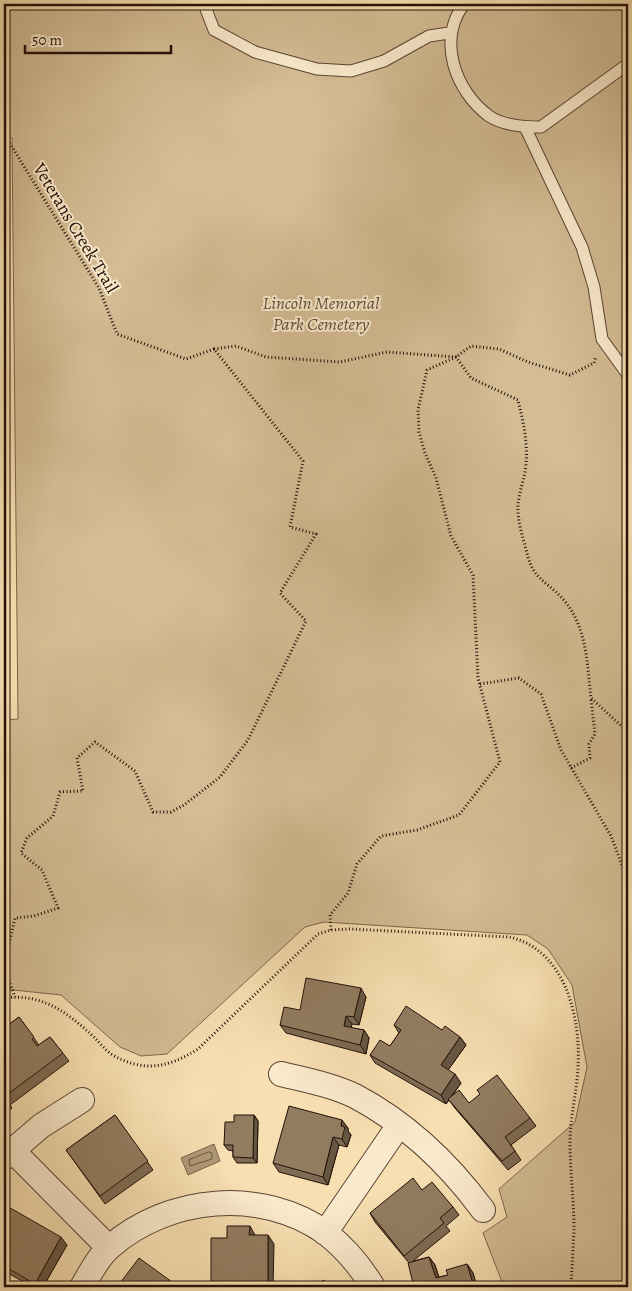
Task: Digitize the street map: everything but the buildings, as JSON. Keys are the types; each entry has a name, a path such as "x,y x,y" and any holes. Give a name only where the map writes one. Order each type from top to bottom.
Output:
{"street":[{"path":"281,1074 324,1084 354,1096 399,1125 429,1148 453,1171 483,1210"},
{"path":"82,1100 41,1126 8,1154 109,1248"},
{"path":"325,1233 399,1125"},
{"path":"82,1287 109,1248 159,1215 194,1206 229,1203 269,1208 303,1221 325,1233 364,1272 373,1287"}],"lane":[{"path":"204,4 214,30 255,52 317,69 351,71 384,61 428,36 449,34"},
{"path":"464,4 449,34 456,74 470,98 490,117 525,127 541,127 628,64"},
{"path":"525,127 582,247 594,288 602,339 628,375"}],"path":[{"name":"Veterans Creek Trail","path":"4,134 99,288 117,334 186,359 214,349 236,346 266,357 340,362 387,352 456,357"},
{"path":"331,930 330,915 348,893 357,864 381,836 417,830 459,815 500,762 480,684 473,575 451,536 436,478 421,439 418,410 427,370 456,357 470,346 499,349 528,362 570,375 594,363 602,339"},
{"path":"15,996 4,966 15,918 34,916 58,908 42,870 21,853 27,838 53,816 60,792 83,790 77,758 95,742 135,771 152,812 171,812 184,805 220,777 248,740 306,621 280,593 316,534 290,527 303,461 214,349"},
{"path":"456,357 471,378 518,400 526,437 526,465 518,505 518,521 535,575 562,598 578,623 585,644 595,734 589,744 590,758 571,768"},
{"path":"480,684 519,678 540,694 561,750 611,836 628,881"},
{"path":"591,698 628,732"},
{"path":"4,998 15,996 57,1006 71,1015 111,1054 145,1066 159,1066 178,1061 198,1049 318,934 331,930 509,937 525,940 538,948 557,970 567,990 578,1044 570,1144 574,1230 571,1287"}],"green space":[{"name":"Lincoln Memorial Park Cemetery","path":"4,4 628,4 628,1287 504,1287 483,1233 507,1217 499,1189 575,1122 587,1067 572,985 548,949 527,935 324,922 305,927 167,1054 141,1056 120,1047 61,995 4,989 4,720 18,719 12,138 4,137"}],"water":[{"path":"214,1144 220,1161 188,1175 181,1158"}]}
